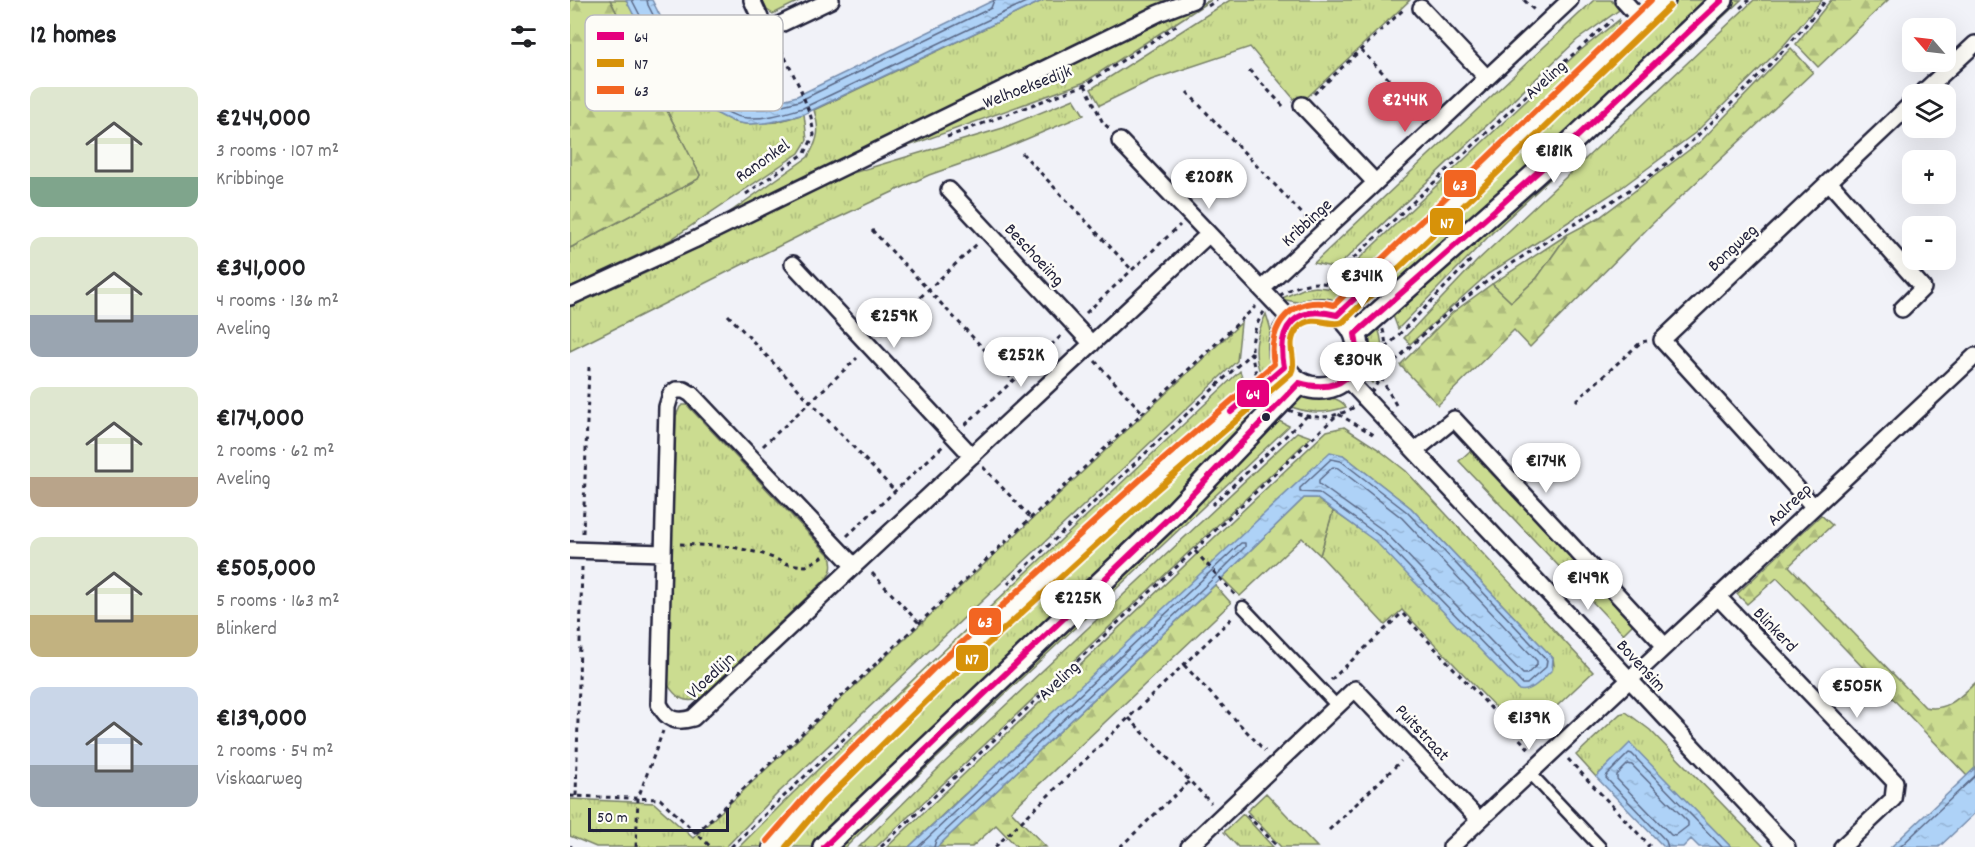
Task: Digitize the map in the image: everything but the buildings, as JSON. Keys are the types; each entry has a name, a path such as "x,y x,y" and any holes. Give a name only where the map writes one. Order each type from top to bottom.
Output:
{"main road":[{"name":"Aveling","path":"1337,315 1631,9 1664,0"},
{"path":"1355,334 1566,147 1722,0"},
{"path":"1314,311 1329,312 1348,323 1355,334 1358,343 1356,362 1346,378 1329,388 1309,387 1299,383 1284,367 1281,357 1282,338 1292,321 1298,316 1314,311"},
{"path":"774,847 817,796 940,675 1148,484 1284,367"},
{"path":"824,847 1175,512 1299,383"}],"street":[{"path":"752,0 760,15"},
{"path":"783,23 831,0"},
{"name":"Kribbinge","path":"1265,292 1321,234 1569,0"},
{"name":"Welhoeksedijk","path":"570,297 694,240 1159,13 1200,3"},
{"path":"1417,4 1487,78"},
{"path":"1933,84 1972,51"},
{"path":"1302,105 1375,183"},
{"name":"Bongweg","path":"1662,340 1902,113"},
{"path":"1120,141 1292,321"},
{"path":"1829,182 1923,288 1902,309"},
{"name":"Beschoeiing","path":"949,190 1089,347"},
{"path":"857,563 1209,234"},
{"path":"792,264 972,456"},
{"path":"1662,340 1814,507"},
{"name":"Aalreep","path":"1451,847 1975,356"},
{"name":"Bovensim","path":"1346,378 1786,847"},
{"name":"Vloedlijn","path":"676,390 684,390 691,394 857,563 693,718 682,721 663,713 659,704 667,401 671,394 676,390"},
{"path":"1415,451 1454,419 1665,646"},
{"path":"576,551 663,553"},
{"name":"Blinkerd","path":"1718,597 1895,782 1893,800 1842,847"},
{"path":"1243,608 1337,706"},
{"name":"Puitstraat","path":"1189,847 1355,689 1479,820"},
{"path":"1535,768 1600,847"}],"path":[{"path":"1200,3 1217,0"},
{"path":"1380,376 1458,302 1671,159 1749,87 1801,32 1826,0"},
{"path":"1250,70 1292,115 1361,50 1417,4"},
{"name":"Aveling","path":"1327,283 1529,93 1631,9"},
{"name":"Welhoeksedijk","path":"944,138 1085,85 1179,24"},
{"path":"1361,50 1434,128"},
{"name":"Ranonkel","path":"738,200 805,153 814,135 811,117 800,88 783,56"},
{"path":"1085,85 1103,123"},
{"path":"1187,92 1321,234"},
{"path":"1022,153 1132,270"},
{"path":"872,230 1013,380"},
{"path":"696,833 1143,413 1265,292"},
{"path":"728,315 895,491"},
{"path":"1576,401 1641,342 1662,340"},
{"path":"1089,347 1143,413"},
{"path":"576,796 576,551 589,367"},
{"name":"Aveling","path":"881,847 1196,552 1338,414"},
{"path":"972,456 1031,518"},
{"path":"995,847 1243,608 1232,591 1196,552"},
{"path":"857,563 919,623"},
{"path":"1321,689 1402,613 1535,768"},
{"path":"1184,665 1277,764"},
{"path":"636,847 638,798 668,717"},
{"path":"1129,718 1223,815"},
{"path":"1557,748 1649,845 1647,847"},
{"path":"1329,830 1413,750"},
{"path":"1120,847 1190,781"},
{"path":"570,796 660,799 711,847"},
{"path":"1236,803 1278,847"}],"green space":[{"path":"570,0 610,0 618,15 585,15 585,111 667,111 700,175 698,179 570,248"},
{"path":"610,0 626,0 634,15 618,15"},
{"path":"762,0 801,0 773,14 767,10"},
{"path":"1044,0 1178,0 790,189 723,217 808,157 817,134 814,110"},
{"path":"1211,0 1085,82 906,147 902,143 1165,17"},
{"path":"1230,0 1410,0 1299,105 1250,47 1151,80 1100,105 1091,89"},
{"path":"1594,0 1611,0 1619,10 1577,40 1336,268 1314,263"},
{"path":"1671,0 1711,0 1553,150 1384,298 1374,288"},
{"path":"1730,0 1741,0 1492,233 1398,329 1391,310"},
{"path":"1754,0 1822,0 1784,45 1695,133 1621,188 1488,274 1410,344 1404,338 1477,261"},
{"path":"1831,0 1888,0 1818,67 1796,44"},
{"path":"1619,20 1616,34 1473,168 1403,244 1398,240 1358,279 1345,272 1576,54"},
{"path":"1791,48 1813,72 1652,224 1530,347 1514,330 1438,405 1400,365 1452,313 1492,284 1511,302 1537,278 1568,234 1600,217 1701,141"},
{"path":"1074,99 1084,115 998,151 929,175 803,234 570,351 570,307 652,270 826,181 1003,128"},
{"path":"667,111 712,111 734,122 746,124 777,122 804,114 807,140 799,153 670,240 570,287 570,248 698,179 700,175"},
{"path":"1568,234 1537,278 1511,302 1492,284"},
{"path":"1316,287 1335,289 1350,294 1336,304 1308,304 1280,299 1303,289"},
{"path":"1266,314 1273,338 1273,354 1267,369 1261,375 1256,344"},
{"path":"1241,323 1237,361 778,793 726,847 596,847 570,836 570,799 654,803 693,838"},
{"path":"1376,323 1381,338 1382,354 1379,369 1372,383 1365,370 1364,353"},
{"path":"1240,371 1247,391 767,847 739,847 793,793"},
{"path":"1310,395 1335,399 1346,407 1316,412 1287,405 1294,398"},
{"path":"1254,402 1263,412 815,847 782,847 835,788 1139,501"},
{"path":"683,405 687,405 830,556 832,566 826,579 701,698 690,701 677,696 667,683 676,416"},
{"path":"1279,421 1289,426 903,790 846,847 834,847 1234,456 1240,461"},
{"path":"1344,427 1406,471 1593,672 1524,737 1402,610 1385,625 1320,555 1333,511 1554,665 1553,658 1411,508 1343,455 955,803 909,847 887,847 1327,431"},
{"path":"1297,432 1311,437 876,847 859,847 945,762"},
{"path":"1470,451 1634,623 1623,634 1459,461"},
{"path":"1304,498 1316,498 1333,511 1320,555 1302,538 1240,596 1222,578"},
{"path":"1821,515 1832,525 1789,566 1925,707 1947,705 1975,683 1975,768 1967,776 1777,578 1747,604 1737,594"},
{"path":"1215,585 1231,603 1011,811 1046,847 1017,847 996,825 972,847 937,847"},
{"path":"1626,712 1650,730 1764,847 1731,847 1630,744 1596,777 1576,755 1620,714"},
{"path":"1266,793 1317,847 1281,847 1247,811"},
{"path":"1243,814 1273,847 1238,847 1224,832"}],"water":[{"path":"626,0 652,0 660,15 634,15"},
{"path":"994,0 1044,0 804,114 753,124 726,118 714,111 783,111 783,100 797,96"},
{"path":"1330,452 1343,455 1411,508 1553,658 1552,670 1541,681 1533,687 1519,690 1375,541 1316,498 1304,498 937,847 909,847"},
{"path":"1630,743 1731,847 1699,847 1691,839 1683,847 1664,847 1596,777"},
{"path":"1975,768 1975,813 1939,847 1891,847"}],"transit line":[{"name":"63","path":"767,841 811,790 934,668 1142,478 1274,364 1274,336 1286,315 1295,308 1307,304 1334,305 1651,0"},
{"name":"64","path":"824,847 1175,512 1299,383 1326,386 1345,378 1355,361 1357,349 1355,334 1566,147 1722,0"},
{"name":"N7","path":"786,847 824,802 946,682 1154,492 1291,373 1293,368 1291,346 1298,328 1310,321 1343,322 1670,6"},
{"name":"64","path":"1231,412 1284,367 1283,340 1292,322 1310,313 1323,312 1337,315 1390,265"}]}
